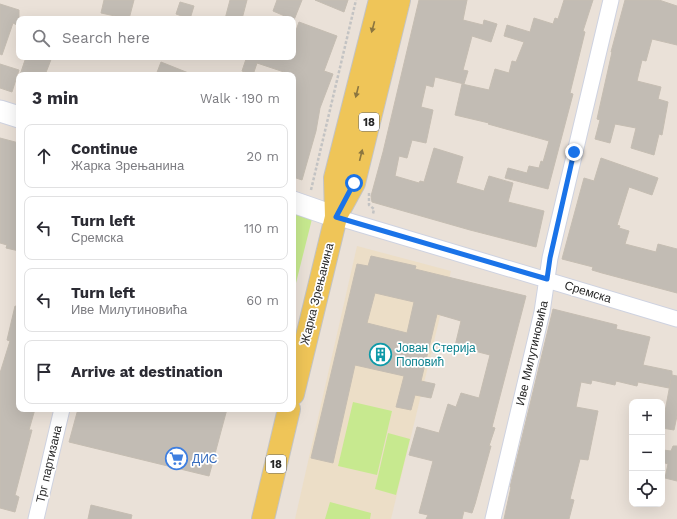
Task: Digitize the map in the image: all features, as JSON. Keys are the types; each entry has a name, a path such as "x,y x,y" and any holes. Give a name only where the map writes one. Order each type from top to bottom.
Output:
{"main road":[{"name":"Жарка Зрењанина","path":"296,382 336,217 336,178 380,0"},
{"name":"Жарка Зрењанина","path":"336,217 354,183 399,0"},
{"name":"18","path":"263,519 288,412"}],"street":[{"name":"Иве Милутиновића","path":"493,519 542,312 550,258 574,152 611,0"},
{"path":"0,111 16,116"},
{"name":"Сремска","path":"300,205 677,319"},
{"name":"Трг партизана","path":"36,519 61,412"}],"path":[{"path":"300,205 356,0"}],"shaded area":[{"path":"357,246 451,271 391,519 295,519"}],"green space":[{"path":"296,214 312,219 296,283"},
{"path":"353,402 392,411 377,475 338,466"},
{"path":"388,433 410,439 396,495 375,489"},
{"path":"330,502 371,513 370,519 325,519"}],"building":[{"path":"104,0 134,0 130,16 115,16 101,13"},
{"path":"230,0 247,0 243,16 226,16"},
{"path":"277,0 302,0 296,16 285,16 273,11"},
{"path":"315,0 348,0 344,12"},
{"path":"419,0 467,0 463,20 483,25 484,20 497,24 491,42 472,36 463,70 468,71 464,84 435,77 433,87 426,85 421,107 433,110 426,143 412,140 407,158 399,156 395,176 419,183 420,181 424,182 434,148 463,157 456,183 484,191 489,176 513,183 508,202 544,211 536,247 372,202 371,196"},
{"path":"564,0 593,0 583,31 585,32 570,93 573,94 548,189 505,178 508,168 527,173 529,166 539,168 541,161 543,162 549,141 488,124 489,123 455,115 462,84 489,90 495,69 509,73 512,61 516,62 524,42 504,36 507,25 530,32 534,18 553,24 555,18 558,19"},
{"path":"625,0 659,0 677,6 677,45 652,39 646,61 642,60 637,81 661,87 658,99 668,102 662,135 659,134 654,155 631,148 636,128 615,124 610,143 595,139 600,120 597,119 611,52"},
{"path":"180,2 194,6 191,16 182,16 176,14"},
{"path":"0,4 19,10 19,16 16,16 16,24 13,23 2,55 0,54"},
{"path":"299,22 337,36 324,71 333,74 320,108 316,131 302,180 296,178 296,72 284,72 257,63 254,72 242,71 246,60 296,60 296,30"},
{"path":"25,60 51,60 46,72 21,72"},
{"path":"161,62 186,72 157,72"},
{"path":"0,64 19,70 18,72 16,72 16,79 12,92 0,88"},
{"path":"0,138 16,142 16,250 6,248 7,245 0,243"},
{"path":"601,158 658,178 652,195 629,187 617,225 620,226 619,228 629,231 625,244 656,252 658,244 677,249 677,293 602,273 592,270 593,267 562,259 584,178 594,181"},
{"path":"371,256 416,266 415,269 526,296 492,427 495,428 489,446 491,446 475,504 472,513 464,511 462,519 426,519 428,515 419,513 433,461 409,455 417,427 439,433 448,404 456,407 461,393 479,398 490,355 455,346 461,321 437,314 421,381 435,384 431,398 415,395 411,410 396,407 404,376 355,365 333,463 311,458 357,264 368,266","holes":["375,293 414,302 407,333 367,323"]},
{"path":"16,306 16,412 34,412 29,430 32,430 15,495 19,497 15,512 0,508 0,373 10,341 7,340"},
{"path":"553,309 617,325 616,329 650,337 643,365 672,371 672,375 677,376 677,416 674,430 665,428 665,412 671,379 669,388 638,382 637,386 616,381 615,385 592,380 591,384 581,382 576,407 598,411 588,460 580,459 570,499 574,500 569,519 504,519 510,487"},
{"name":"ДИС","path":"77,412 226,412 209,476 69,442"},
{"path":"673,446 677,446 677,481 665,478 668,464 665,463 665,450 671,451"},
{"path":"91,505 132,515 131,519 88,519"}],"place":[{"name":"Јован Стерија Поповић","path":"381,355"},
{"name":"ДИС","path":"177,459"}],"route":[{"path":"354,183 336,217 547,279 550,258 574,152"}]}
